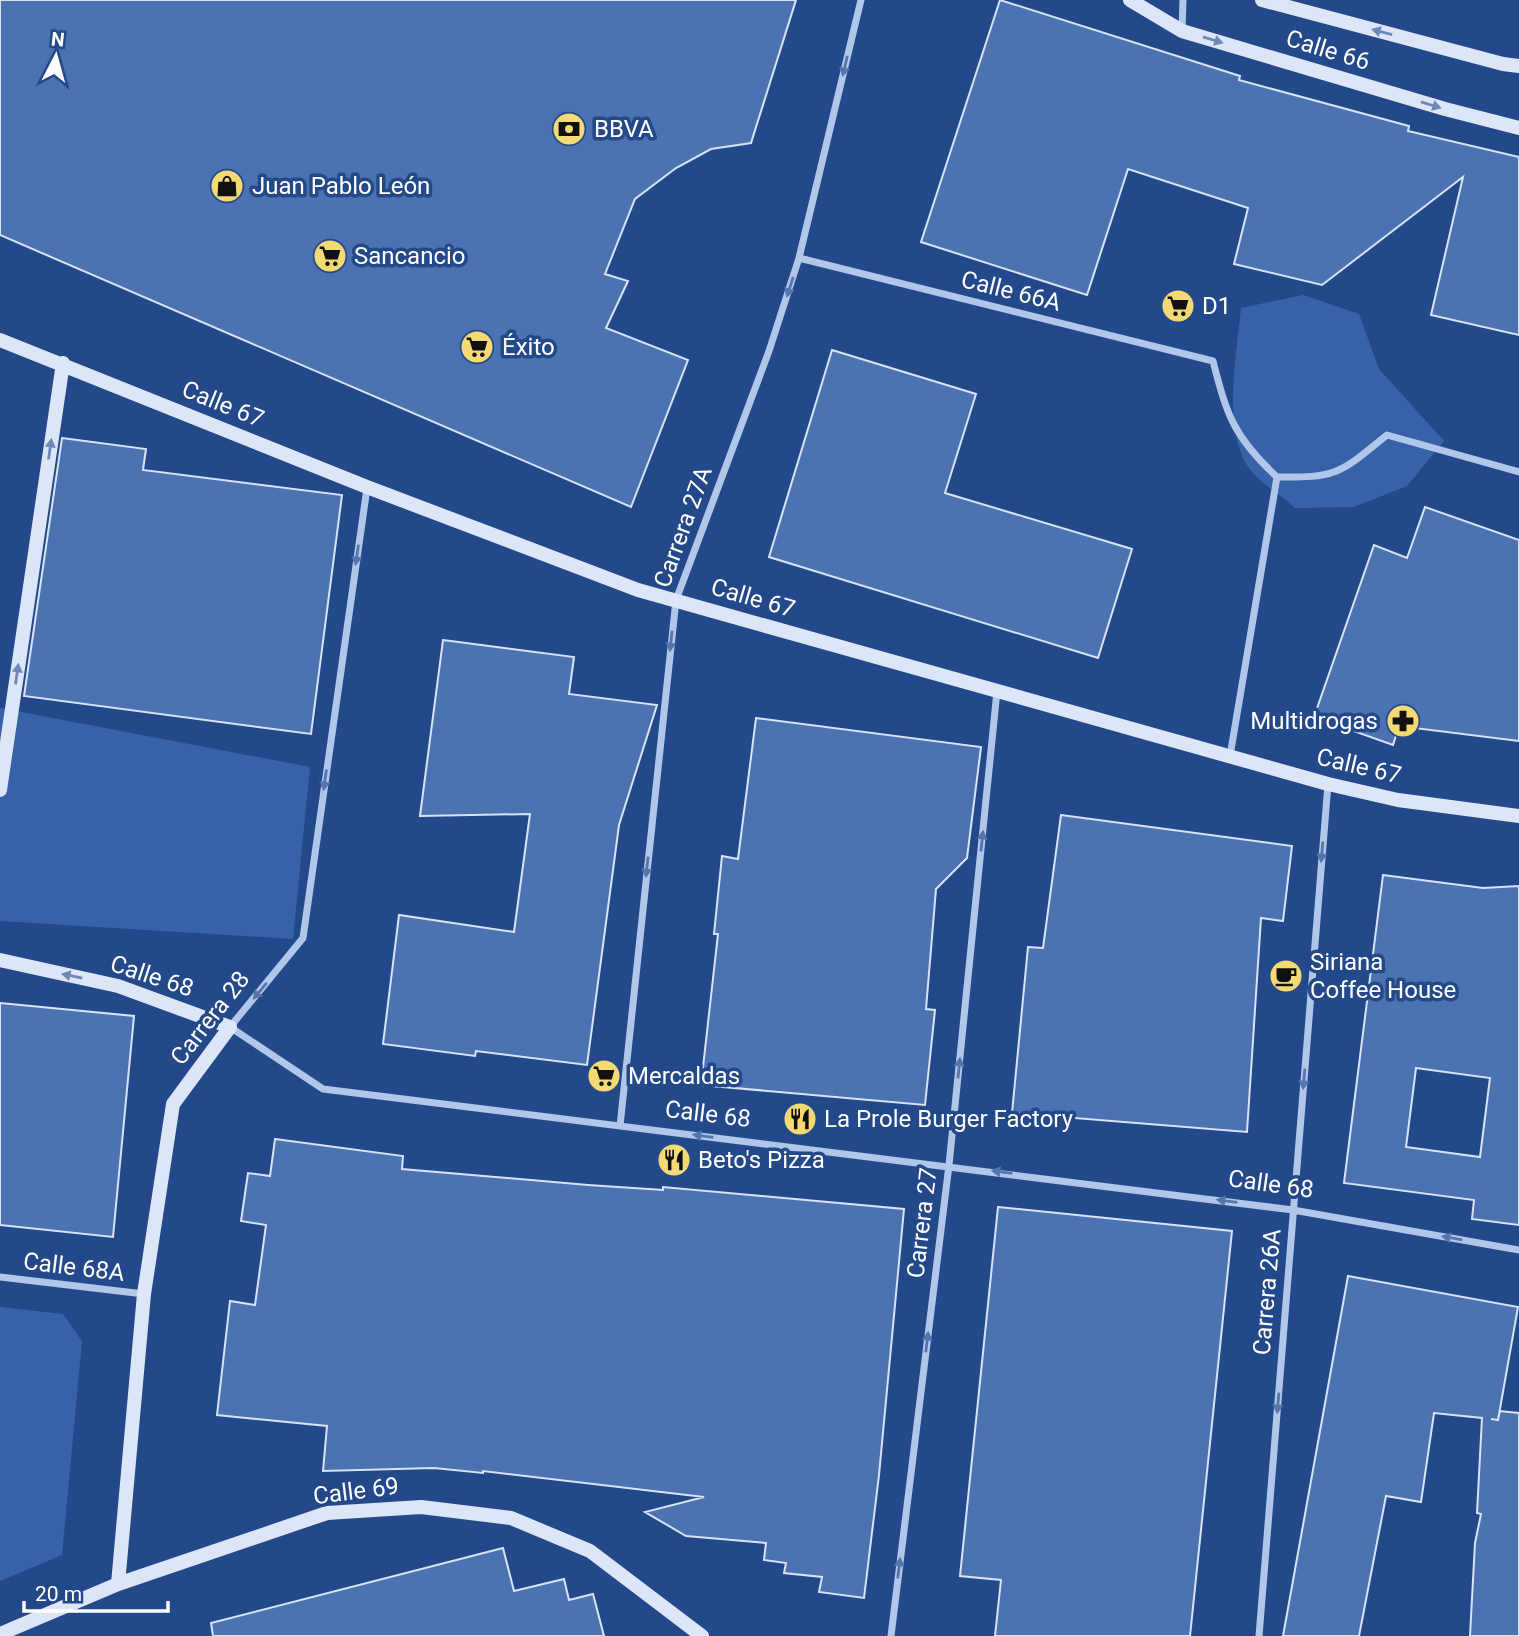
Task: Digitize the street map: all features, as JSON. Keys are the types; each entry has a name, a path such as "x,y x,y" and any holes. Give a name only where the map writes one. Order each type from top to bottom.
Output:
{"street":[{"name":"Carrera 27A","path":"620,1126 676,600 764,363 799,258 861,0"},
{"name":"Calle 66","path":"1130,0 1182,31 1445,109 1519,128"},
{"path":"1182,31 1183,0"},
{"name":"Calle 66","path":"1262,0 1519,66"},
{"name":"Calle 66A","path":"799,258 1213,361 1224,406 1246,449 1277,477"},
{"name":"Calle 67","path":"0,340 594,575 1328,784 1398,800 1519,816"},
{"path":"0,790 63,363"},
{"path":"1230,756 1277,477 1312,478 1341,472 1387,435 1519,472"},
{"name":"Carrera 28","path":"118,1584 144,1294 173,1104 230,1027 303,939 367,487"},
{"name":"Carrera 27","path":"891,1636 949,1165 997,690"},
{"name":"Carrera 26A","path":"1259,1636 1328,784"},
{"name":"Calle 68","path":"0,960 118,986 230,1027 323,1089 1293,1210 1519,1250"},
{"name":"Calle 68A","path":"0,1277 144,1294"},
{"name":"Calle 69","path":"0,1634 118,1584 327,1513 421,1507 511,1518 590,1551 702,1636"}],"shaded area":[{"path":"1303,295 1359,314 1379,369 1444,441 1407,486 1354,507 1295,508 1253,473 1243,457 1237,438 1233,394 1241,308"},
{"path":"0,708 310,767 293,939 0,921"},
{"path":"0,1307 63,1314 82,1341 62,1555 0,1581"}],"building":[{"name":"Sancancio","path":"0,0 796,0 751,143 711,149 676,168 635,199 605,274 628,281 606,328 688,360 631,507 0,235"},
{"path":"1000,0 1240,76 1239,80 1409,126 1408,131 1519,157 1519,335 1431,315 1463,177 1322,285 1234,264 1248,208 1128,169 1087,295 921,242"},
{"path":"832,350 976,394 945,493 1132,549 1098,658 769,557"},
{"path":"62,438 146,449 143,470 342,495 311,734 24,696"},
{"path":"1425,507 1519,540 1519,741 1399,726 1393,745 1314,717 1374,545 1407,558"},
{"path":"443,640 574,657 569,694 657,705 619,825 587,1065 476,1051 475,1056 383,1044 399,915 514,932 530,814 420,816"},
{"path":"756,718 981,747 967,858 936,889 926,1009 935,1010 925,1105 701,1085 718,934 714,934 722,856 738,859"},
{"path":"1061,815 1292,846 1283,921 1261,918 1247,1132 1012,1113 1028,947 1043,948"},
{"path":"1383,875 1483,888 1519,886 1519,1225 1472,1219 1474,1200 1344,1183","holes":["1416,1068 1490,1078 1480,1157 1406,1147"]},
{"path":"0,1003 134,1016 113,1237 0,1225"},
{"path":"275,1139 403,1156 402,1169 588,1185 663,1190 663,1187 904,1209 879,1475 864,1598 819,1592 822,1577 784,1573 786,1563 764,1560 766,1543 686,1536 645,1512 704,1497 483,1471 434,1468 323,1471 327,1426 217,1415 230,1301 255,1305 266,1225 241,1221 248,1173 270,1176"},
{"path":"998,1207 1232,1231 1190,1636 995,1636 1001,1580 960,1576"},
{"path":"1348,1276 1518,1307 1498,1420 1500,1411 1519,1413 1519,1636 1470,1636 1475,1543 1481,1514 1477,1513 1482,1418 1434,1413 1421,1502 1386,1496 1359,1636 1283,1636"},
{"path":"503,1548 514,1591 564,1579 569,1600 593,1594 604,1636 213,1636 211,1623"}],"place":[{"name":"BBVA","path":"569,129"},
{"name":"Juan Pablo León","path":"227,186"},
{"name":"Sancancio","path":"330,256"},
{"name":"D1","path":"1178,306"},
{"name":"Éxito","path":"477,347"},
{"name":"Multidrogas","path":"1403,721"},
{"name":"Siriana Coffee House","path":"1286,976"},
{"name":"Mercaldas","path":"604,1076"},
{"name":"La Prole Burger Factory","path":"800,1119"},
{"name":"Beto's Pizza","path":"674,1160"}]}
